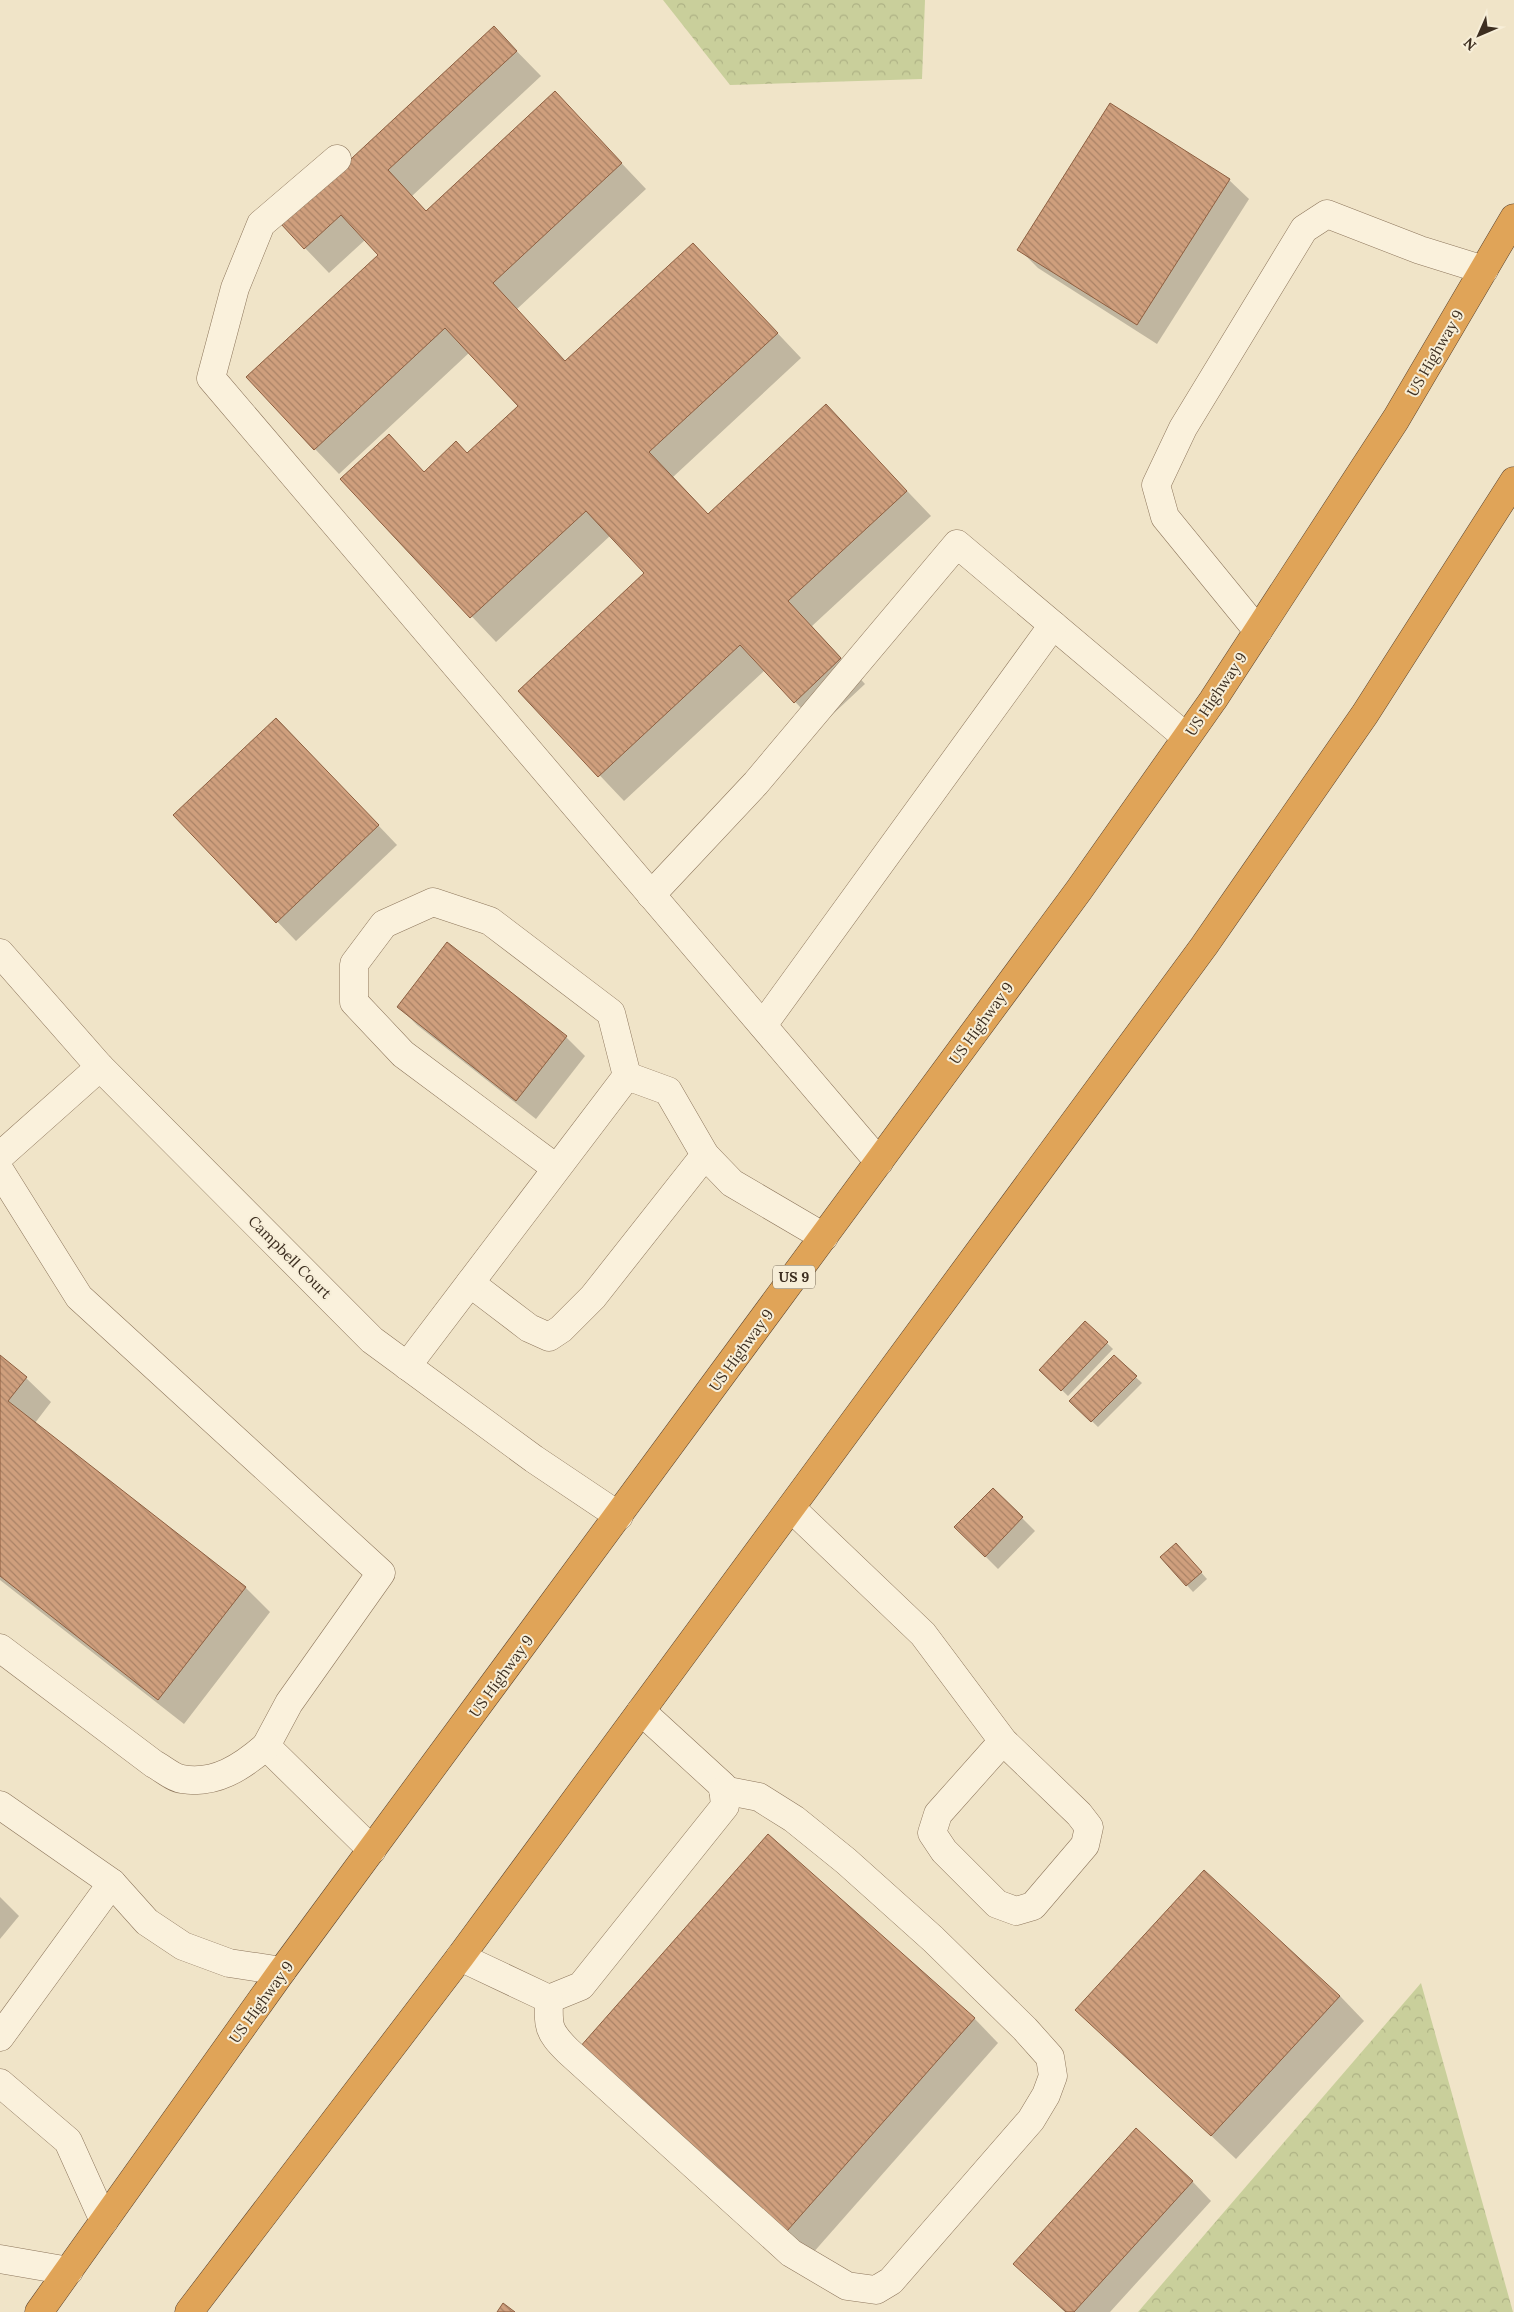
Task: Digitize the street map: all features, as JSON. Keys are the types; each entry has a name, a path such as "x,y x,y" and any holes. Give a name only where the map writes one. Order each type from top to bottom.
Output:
{"highway":[{"name":"US Highway 9","path":"39,2312 282,1971 1079,890 1258,631 1396,419 1514,218"},
{"path":"189,2312 460,1957 1204,946 1365,714 1514,481"}],"street":[{"path":"337,159 261,224 235,288 211,378 879,1162"},
{"path":"1258,631 1165,517 1156,485 1183,428 1304,229 1327,214 1420,250 1484,270"},
{"path":"651,895 756,783 957,544 1186,737"},
{"path":"763,1025 1053,625"},
{"path":"556,1168 403,1054 354,1002 354,964 384,924 433,902 490,921 611,1013 627,1076"},
{"name":"Campbell Court","path":"0,954 100,1068 372,1340 534,1459 619,1516"},
{"path":"0,1156 100,1068"},
{"path":"407,1366 627,1076"},
{"path":"627,1076 668,1091 705,1154 732,1183 824,1237"},
{"path":"470,1282 529,1328 549,1337 561,1329 593,1296 705,1154"},
{"path":"0,1170 79,1297 381,1574 289,1703 266,1746 244,1766 215,1778 180,1779 154,1764 0,1648"},
{"path":"791,1508 924,1634 1003,1741 1079,1814 1089,1828 1085,1846 1033,1906 1016,1911 997,1904 944,1851 932,1833 938,1814 1003,1741"},
{"path":"460,1957 548,1999 580,1986 725,1806 723,1786 641,1711"},
{"path":"266,1746 372,1850"},
{"path":"548,1999 548,2022 552,2036 791,2253 847,2286 876,2290 891,2281 1031,2120 1046,2095 1053,2076 1050,2057 1025,2029 933,1939 846,1861 794,1819 760,1797 723,1790"},
{"path":"0,1805 112,1883 147,1922 183,1946 229,1962 282,1971"},
{"path":"0,2037 112,1883"},
{"path":"0,2083 28,2104 68,2141 104,2221"},
{"path":"0,2259 69,2271"}],"green space":[{"path":"663,0 925,0 922,79 730,85"},
{"path":"1421,1983 1513,2312 1138,2312"}],"building":[{"path":"494,26 517,51 388,170 426,211 555,91 622,163 493,283 565,361 693,243 778,333 649,452 708,514 826,404 907,491 788,601 841,658 794,703 740,645 598,777 518,691 644,573 586,511 470,618 340,479 389,434 424,472 456,441 467,453 518,406 445,328 314,450 246,377 378,255 341,215 304,249 281,224"},
{"path":"1110,103 1230,179 1137,325 1017,250"},
{"path":"276,718 379,825 276,923 173,815"},
{"path":"447,942 567,1036 516,1101 397,1007"},
{"path":"1085,1321 1108,1342 1061,1391 1039,1370"},
{"path":"0,1355 27,1377 8,1401 246,1587 158,1700 0,1576"},
{"path":"1114,1355 1137,1376 1091,1422 1069,1401"},
{"path":"993,1488 1023,1517 985,1557 954,1527"},
{"path":"1176,1543 1202,1572 1186,1586 1160,1557"},
{"path":"768,1834 975,2018 787,2231 579,2048"},
{"path":"1204,1870 1340,1996 1211,2136 1075,2010"},
{"path":"1136,2128 1193,2181 1074,2312 1066,2312 1013,2264"},
{"path":"503,2303 515,2312 497,2312"}]}
